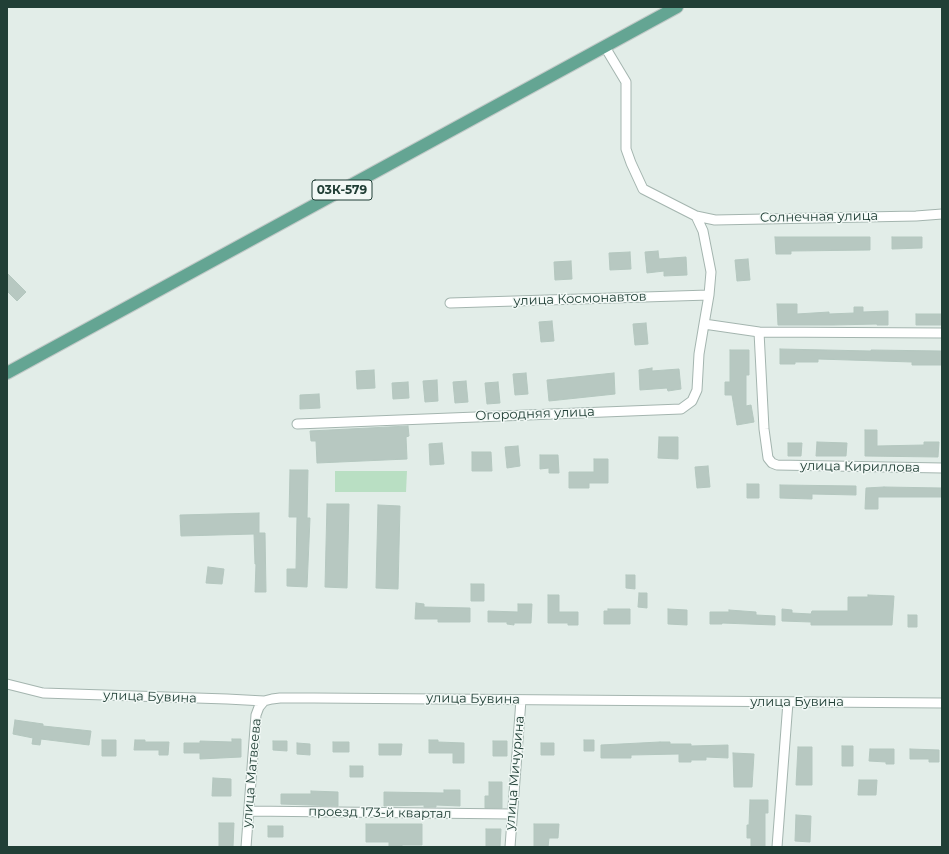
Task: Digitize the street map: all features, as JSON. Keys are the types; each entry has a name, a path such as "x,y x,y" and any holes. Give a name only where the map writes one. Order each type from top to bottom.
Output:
{"main road":[{"name":"03К-579","path":"7,373 677,7"}],"street":[{"name":"Солнечная улица","path":"604,47 626,82 626,149 643,189 696,216 715,220 916,216 942,214"},
{"name":"Огородняя улица","path":"297,424 681,409 692,402 697,390 699,354 709,295 711,272 703,231 696,216"},
{"name":"улица Космонавтов","path":"450,303 709,295"},
{"path":"704,324 760,332 942,334"},
{"name":"улица Кириллова","path":"760,332 759,352 764,429 768,458 772,463 777,465 942,468"},
{"name":"улица Бувина","path":"7,684 43,693 227,699 264,702 272,698 942,702"},
{"name":"улица Мичурина","path":"510,847 521,700"},
{"name":"улица Матвеева","path":"246,847 256,716 259,707 264,702"},
{"path":"777,847 788,702"},
{"name":"проезд 173-й квартал","path":"249,811 512,814"}],"green space":[{"path":"335,471 407,471 406,492 335,492"}],"building":[{"path":"775,237 870,237 870,250 791,251 791,254 776,254"},
{"path":"892,237 922,237 922,248 892,249"},
{"path":"658,251 659,259 686,257 687,275 664,276 664,271 647,273 645,252"},
{"path":"630,252 631,269 610,270 609,253"},
{"path":"748,259 750,280 737,281 735,260"},
{"path":"571,261 572,279 555,280 554,262"},
{"path":"7,273 26,292 17,301 7,291"},
{"path":"777,304 797,304 797,314 829,312 829,314 854,313 854,307 863,307 863,312 888,311 888,325 778,325"},
{"path":"916,314 942,314 942,325 916,325"},
{"path":"552,321 554,341 541,342 539,322"},
{"path":"646,323 648,344 635,345 633,324"},
{"path":"780,349 942,351 942,365 912,365 912,362 818,359 818,362 795,362 795,364 780,364"},
{"path":"730,350 749,350 749,375 746,375 746,406 751,405 754,422 737,425 732,395 725,395 725,382 730,382"},
{"path":"652,368 652,371 679,369 681,389 668,391 667,388 640,390 639,370"},
{"path":"374,370 375,388 357,389 356,371"},
{"path":"526,373 528,394 515,395 513,374"},
{"path":"614,373 615,394 549,401 547,380"},
{"path":"437,380 438,401 425,402 423,381"},
{"path":"466,381 468,402 455,403 453,382"},
{"path":"408,382 409,398 393,399 392,383"},
{"path":"498,382 500,403 487,404 485,383"},
{"path":"319,394 320,408 300,409 300,395"},
{"path":"408,426 409,436 406,437 407,459 317,463 316,441 311,441 310,431"},
{"path":"865,430 877,430 877,446 924,445 924,442 939,442 938,457 865,456"},
{"path":"659,437 678,437 678,459 658,458"},
{"path":"817,442 847,443 846,456 816,456"},
{"path":"442,443 444,464 430,465 429,444"},
{"path":"788,443 802,443 801,456 788,456"},
{"path":"518,446 520,466 507,468 505,447"},
{"path":"472,452 491,452 492,471 472,471"},
{"path":"540,455 558,455 559,473 549,473 549,468 540,469"},
{"path":"594,459 608,459 608,483 589,483 589,488 569,488 569,472 594,472"},
{"path":"708,466 710,487 697,488 695,467"},
{"path":"290,470 308,470 307,518 310,518 307,587 287,586 287,569 296,569 297,517 289,517"},
{"path":"747,484 759,484 759,498 747,498"},
{"path":"780,485 856,486 856,495 812,494 812,499 780,498"},
{"path":"866,488 942,488 942,497 878,497 878,509 865,509"},
{"path":"327,504 349,504 347,588 325,587"},
{"path":"378,505 400,506 398,589 376,588"},
{"path":"259,513 259,533 265,533 266,592 255,592 256,564 254,534 181,536 180,515"},
{"path":"208,567 224,569 222,584 206,583"},
{"path":"626,575 635,575 635,589 626,588"},
{"path":"471,584 484,584 484,601 471,601"},
{"path":"639,593 647,593 647,608 638,607"},
{"path":"548,595 559,595 559,612 578,612 578,625 568,625 568,623 548,623"},
{"path":"868,595 894,596 892,625 811,625 811,622 782,621 782,609 792,610 792,613 811,614 812,611 848,611 848,597 868,597"},
{"path":"416,603 424,604 424,607 470,608 470,622 438,622 438,619 415,619"},
{"path":"518,604 532,604 531,623 514,623 514,625 507,624 507,622 488,622 488,611 518,612"},
{"path":"608,609 630,609 630,624 604,624 604,611 608,611"},
{"path":"668,609 687,610 687,625 668,624"},
{"path":"729,610 756,612 756,615 775,616 775,625 710,624 710,612 729,612"},
{"path":"908,615 917,615 917,627 908,627"},
{"path":"15,720 43,724 43,726 91,731 89,745 41,739 40,745 32,744 33,738 13,734"},
{"path":"232,739 241,739 241,757 200,759 200,753 184,753 184,743 200,743 200,741 232,742"},
{"path":"102,740 116,740 116,756 102,756"},
{"path":"135,740 145,740 145,742 169,742 168,755 159,755 159,750 134,750"},
{"path":"429,740 438,740 438,742 464,743 464,763 453,763 453,753 429,753"},
{"path":"584,740 594,740 594,751 584,751"},
{"path":"273,741 287,741 287,751 273,750"},
{"path":"493,741 507,741 507,756 493,756"},
{"path":"333,742 349,742 349,752 333,752"},
{"path":"670,742 670,744 691,744 691,746 728,745 728,758 706,757 706,760 679,762 679,754 631,755 631,758 601,758 601,745"},
{"path":"297,743 310,744 310,755 297,754"},
{"path":"541,743 554,743 554,755 541,755"},
{"path":"379,744 402,744 401,755 379,755"},
{"path":"842,746 853,746 853,766 842,766"},
{"path":"798,747 812,747 812,785 796,785"},
{"path":"870,749 894,749 894,764 869,761"},
{"path":"910,749 939,750 939,762 929,762 929,759 910,759"},
{"path":"733,753 754,754 752,787 734,787"},
{"path":"350,766 363,766 363,777 350,777"},
{"path":"213,778 231,779 231,796 212,796"},
{"path":"859,780 877,780 876,795 858,795"},
{"path":"489,782 502,782 502,808 485,808 485,796 489,796"},
{"path":"444,790 460,790 460,806 384,806 384,792 444,793"},
{"path":"311,791 338,792 338,806 281,804 281,794 311,794"},
{"path":"750,800 768,800 768,813 765,813 765,847 751,847 751,838 747,838"},
{"path":"796,815 811,816 810,842 795,841"},
{"path":"219,823 234,823 233,847 219,847"},
{"path":"366,824 422,824 422,845 402,845 402,847 389,847 389,842 366,842"},
{"path":"534,824 559,824 558,838 549,838 548,847 534,847"},
{"path":"268,826 283,826 283,837 268,837"},
{"path":"486,829 501,829 500,847 486,847"}]}
